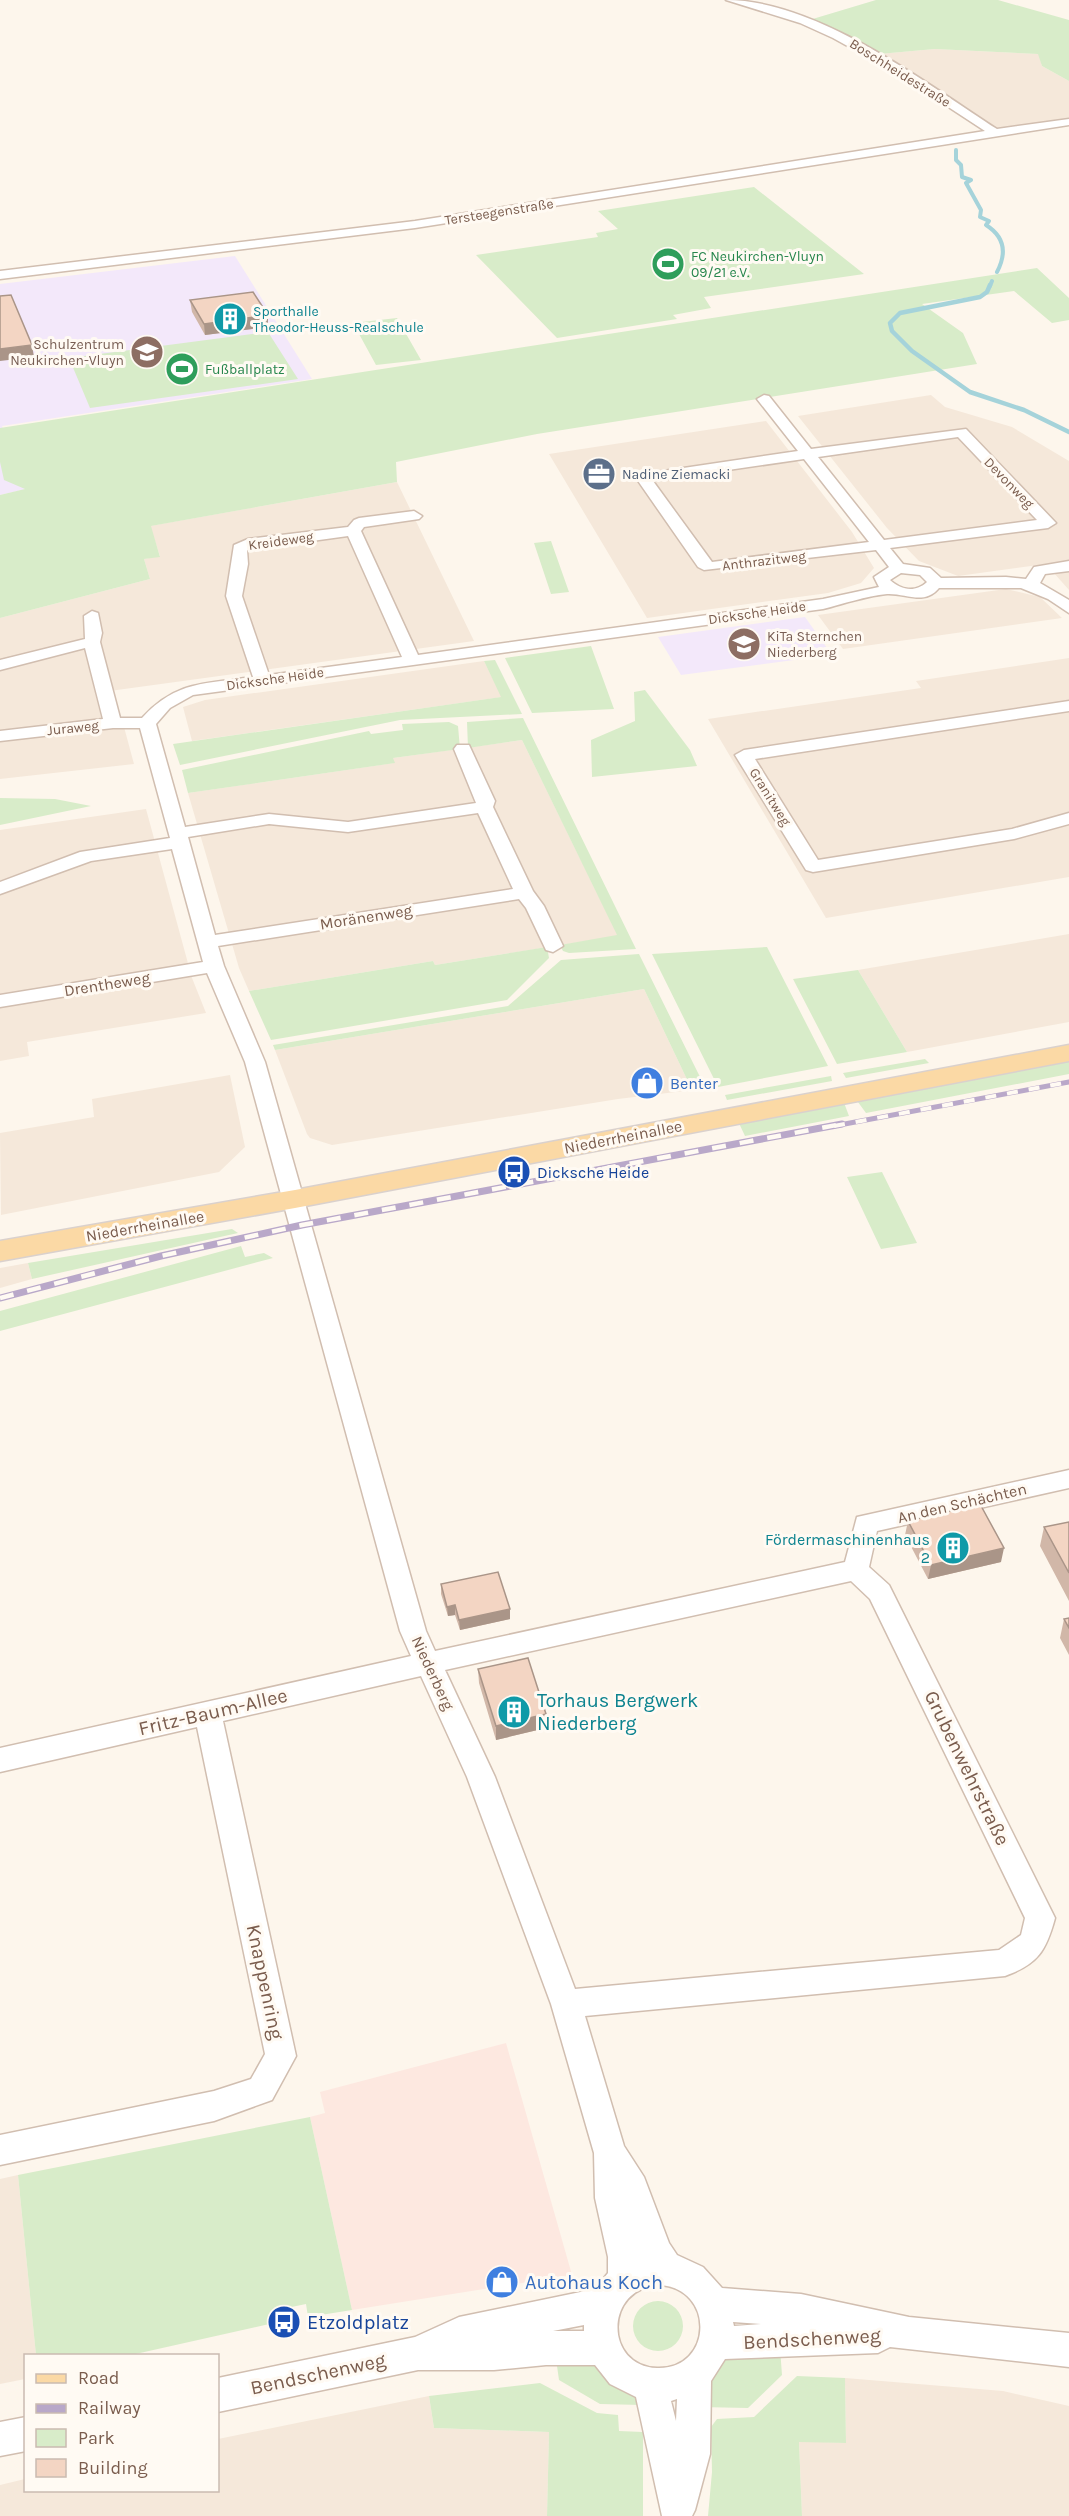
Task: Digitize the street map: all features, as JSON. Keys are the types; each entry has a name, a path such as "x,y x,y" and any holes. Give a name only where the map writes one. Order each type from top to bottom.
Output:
{"main road":[{"name":"Niederrheinallee","path":"0,1251 292,1190 720,1106 1069,1041"},
{"name":"Niederrheinallee","path":"0,1238 147,1206 292,1190 1069,1053"}],"street":[{"name":"Boschheidestraße","path":"731,0 776,11 850,41 996,132"},
{"name":"Tersteegenstraße","path":"0,275 213,251 473,216 996,132 1069,123"},
{"path":"764,399 898,568"},
{"name":"Devonweg","path":"807,453 961,432 1053,523 880,546"},
{"name":"Anthrazitweg","path":"807,453 643,478 704,564 710,567 880,546"},
{"name":"Kreideweg","path":"263,681 234,596 240,564 239,548 353,531 359,523 414,516"},
{"path":"353,531 412,660"},
{"path":"1032,583 1040,570 1069,566"},
{"path":"890,589 882,581 882,577 898,568 924,571 934,579 935,583 1010,581 1032,583 1052,592 1069,608"},
{"name":"Dicksche Heide","path":"147,723 164,704 189,692 824,604 890,589 914,594 928,590 935,583"},
{"path":"92,616 94,633 92,642 113,723"},
{"path":"0,665 92,642"},
{"name":"Granitweg","path":"1069,706 744,755 813,866 1014,834 1069,818"},
{"name":"Juraweg","path":"0,736 113,723 147,723"},
{"path":"147,723 214,966 255,1062 292,1190"},
{"path":"463,749 486,801 484,807 524,893 535,906 553,946"},
{"path":"0,888 87,856 269,819 348,827 484,807"},
{"name":"Moränenweg","path":"208,942 524,893"},
{"name":"Drentheweg","path":"0,1001 214,966"},
{"name":"Niederberg","path":"292,1190 413,1631 426,1664 481,1777 566,2004 610,2153 611,2199 624,2257 614,2291"},
{"name":"An den Schächten","path":"856,1570 866,1524 1069,1479"},
{"path":"426,1664 856,1570"},
{"name":"Grubenwehrstraße","path":"566,2004 1005,1963 1033,1943 1040,1918 880,1592 856,1570"},
{"name":"Fritz-Baum-Allee","path":"0,1760 426,1664"},
{"name":"Knappenring","path":"0,2150 214,2106 261,2090 281,2056 208,1713"},
{"name":"Niederberg","path":"610,2153 633,2188 656,2252 667,2270"},
{"path":"652,2268 667,2270 693,2281 711,2304 716,2323 715,2343 711,2356 694,2376 665,2386 649,2385 631,2378 615,2365 605,2348 601,2319 614,2291 637,2272 652,2268"},
{"name":"Bendschenweg","path":"418,2353 459,2334 614,2291"},
{"name":"Bendschenweg","path":"711,2304 801,2311 909,2334 1069,2350"},
{"name":"Bendschenweg","path":"715,2343 909,2334"},
{"name":"Bendschenweg","path":"219,2395 418,2353 494,2353 546,2348 605,2348"},
{"path":"677,2513 693,2454 694,2376"},
{"path":"649,2385 661,2420 665,2458 677,2513"},
{"path":"0,2439 24,2434"}],"shaded area":[{"path":"935,49 1039,54 1042,66 1069,81 1069,125 1001,135 879,54"},
{"name":"Schulzentrum Neukirchen-Vluyn","path":"235,256 312,379 2,426 26,489 0,495 0,284"},
{"path":"931,395 945,407 1012,427 1069,461 1069,590 1046,564 958,576 919,561 887,528 798,416"},
{"path":"766,421 852,532 874,568 861,583 828,593 647,618 549,454"},
{"path":"397,482 474,641 95,693 104,729 124,727 134,764 0,779 0,618 150,579 144,559 160,556 150,526"},
{"path":"1006,589 1040,597 1062,618 843,649 818,615"},
{"name":"KiTa Sternchen Niederberg","path":"805,617 832,655 681,675 658,637"},
{"path":"1069,658 1069,877 826,918 708,719 921,688 916,681"},
{"path":"484,661 502,697 192,741 183,707 205,700"},
{"path":"522,740 618,936 435,965 433,961 249,991 239,968 188,793 394,763 393,758"},
{"path":"146,809 192,978 206,1013 27,1042 29,1056 0,1061 0,830"},
{"path":"1069,934 1069,1022 907,1052 858,970"},
{"path":"644,989 692,1090 618,1099 332,1145 310,1138 307,1134 275,1050"},
{"path":"230,1075 245,1147 219,1172 1,1215 0,1133 94,1117 92,1099"},
{"path":"28,1263 32,1279 0,1288 0,1268"},
{"path":"506,2043 572,2275 352,2310 310,2117 325,2113 320,2092"},
{"path":"18,2175 36,2354 24,2354 24,2379 0,2384 0,2179"},
{"path":"845,2378 1003,2391 1069,2406 1069,2516 802,2516 799,2441 846,2443"},
{"path":"429,2396 434,2428 549,2432 547,2516 0,2516 0,2485 24,2479 24,2492 219,2492 219,2439"}],"green space":[{"path":"876,0 998,0 1069,20 1069,81 1042,66 1038,54 935,49 879,54 806,21"},
{"name":"FC Neukirchen-Vluyn 09/21 e.V.","path":"754,187 864,274 704,297 711,308 673,315 677,319 557,338 476,255 598,237 596,233 618,229 598,211"},
{"path":"1037,268 1069,298 1069,320 1052,323 1014,291 922,304 963,333 977,364 537,434 396,462 397,482 151,526 160,557 144,559 150,579 0,618 0,495 25,489 4,480 0,462 0,428"},
{"path":"397,318 421,360 376,365 353,323"},
{"name":"Fußballplatz","path":"268,332 298,379 90,408 69,358"},
{"path":"551,541 569,592 551,594 534,543"},
{"path":"591,646 614,709 532,713 505,658"},
{"path":"495,660 522,714 400,720 180,765 173,744 501,697 484,661"},
{"path":"645,690 690,750 697,766 592,777 591,740 635,721 634,692"},
{"path":"523,718 636,949 569,953 563,951 560,945 617,935 522,740 468,748 467,722"},
{"path":"449,722 458,726 460,749 393,758 395,763 188,793 182,770 369,731 371,734 403,730 402,724"},
{"path":"0,798 55,799 91,806 0,825"},
{"path":"547,947 549,958 507,1000 271,1040 249,991 433,961 435,965"},
{"path":"767,947 828,1066 718,1087 652,954"},
{"path":"639,954 705,1087 692,1090 644,989 275,1050 273,1045 508,1006 561,960"},
{"path":"858,970 907,1052 837,1064 793,979"},
{"path":"1069,1058 1069,1074 866,1113 855,1098"},
{"path":"925,1059 929,1063 846,1078 843,1073"},
{"path":"831,1076 832,1081 727,1100 725,1095"},
{"path":"843,1100 849,1116 745,1136 737,1119"},
{"path":"882,1172 917,1243 881,1249 847,1177"},
{"path":"232,1229 238,1233 32,1279 28,1263"},
{"path":"241,1246 245,1257 264,1253 273,1258 0,1331 0,1311"},
{"path":"310,2117 352,2310 308,2317 306,2304 277,2310 278,2322 135,2354 36,2354 18,2175"},
{"path":"658,2301 676,2308 683,2326 676,2344 658,2351 640,2344 633,2326 640,2308"},
{"path":"780,2348 782,2375 748,2408 700,2407 704,2389 717,2366 737,2355"},
{"path":"556,2359 584,2363 605,2371 623,2384 642,2405 600,2404 559,2380"},
{"path":"797,2376 845,2378 846,2443 799,2442 802,2516 708,2516 712,2472 711,2427 717,2419 754,2417"},
{"path":"540,2383 597,2413 618,2415 619,2431 643,2432 643,2516 547,2516 549,2432 434,2428 429,2396"}],"building":[{"path":"253,292 268,315 204,324 190,300"},
{"path":"11,295 32,345 0,349 0,296"},
{"name":"Fördermaschinenhaus 2","path":"980,1504 1004,1548 931,1565 908,1521"},
{"path":"1069,1522 1069,1573 1044,1527"},
{"path":"498,1572 510,1609 459,1620 455,1605 447,1607 441,1584"},
{"path":"1069,1618 1069,1628 1064,1619"},
{"name":"Torhaus Bergwerk Niederberg","path":"528,1658 546,1714 496,1726 478,1669"}],"waterway":[{"path":"956,150 956,160 961,165 962,177 971,180 966,183 981,210 980,217 989,221 986,225 1000,240 1003,252 997,272"},
{"path":"990,286 992,281"},
{"path":"990,285 987,292 980,297 900,313 890,323 892,331 912,351 970,392 1024,410 1069,432"}],"railway":[{"path":"834,1126 1069,1082"},
{"path":"0,1298 161,1256 302,1225 842,1124"}],"place":[{"name":"FC Neukirchen-Vluyn 09/21 e.V.","path":"668,264"},
{"name":"Sporthalle Theodor-Heuss-Realschule","path":"230,319"},
{"name":"Schulzentrum Neukirchen-Vluyn","path":"147,352"},
{"name":"Fußballplatz","path":"182,369"},
{"name":"Nadine Ziemacki","path":"599,474"},
{"name":"KiTa Sternchen Niederberg","path":"744,644"},
{"name":"Benter","path":"647,1083"},
{"name":"Dicksche Heide","path":"514,1172"},
{"name":"Fördermaschinenhaus 2","path":"953,1548"},
{"name":"Torhaus Bergwerk Niederberg","path":"514,1712"},
{"name":"Autohaus Koch","path":"502,2282"},
{"name":"Etzoldplatz","path":"284,2322"}]}
